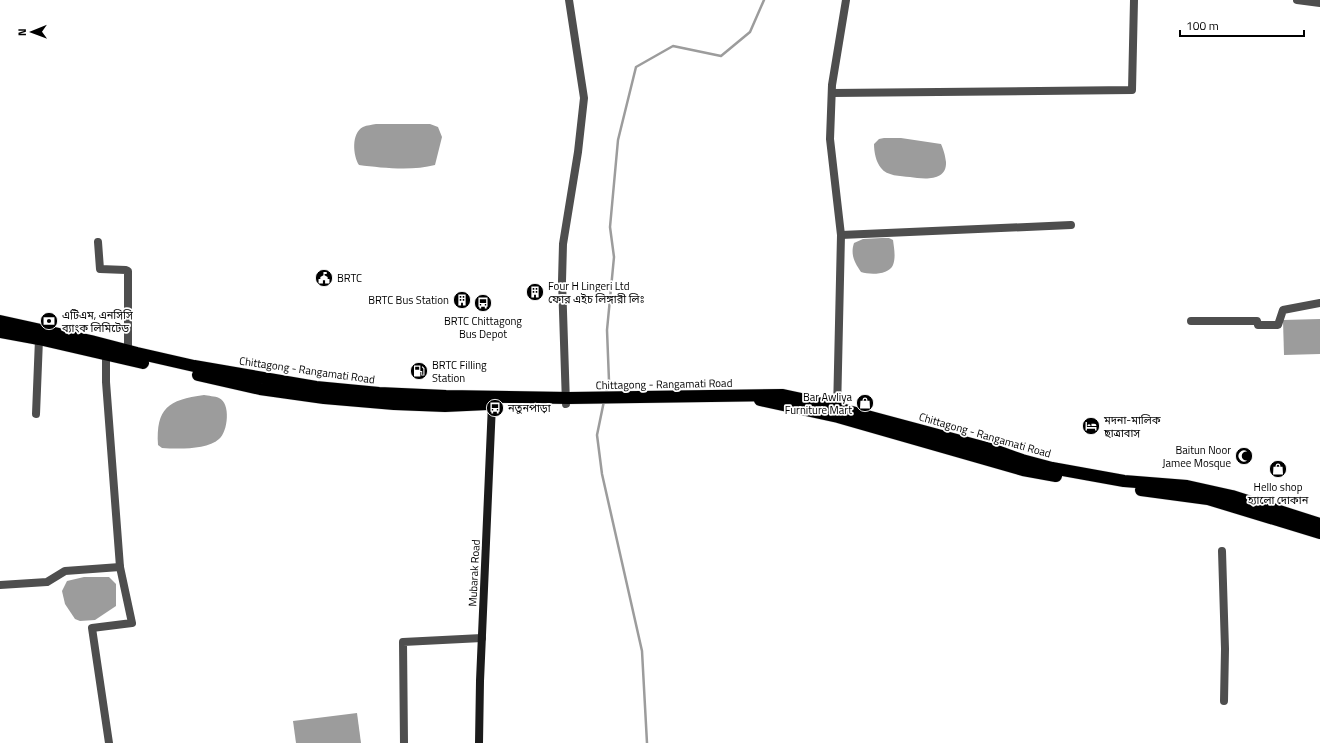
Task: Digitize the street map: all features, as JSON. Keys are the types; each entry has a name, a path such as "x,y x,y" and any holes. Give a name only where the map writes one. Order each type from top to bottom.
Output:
{"highway":[{"name":"Chittagong - Rangamati Road","path":"0,322 76,337 202,368 316,387 379,393 566,401"},
{"name":"Chittagong - Rangamati Road","path":"0,332 39,339 260,389 324,398 394,404 445,406 566,401 761,400 837,412 994,450 1022,460 1052,468 1124,481 1187,486 1232,496 1320,524"},
{"name":"Chittagong - Rangamati Road","path":"837,412 1023,470 1107,485 1208,499 1320,533"}],"street":[{"path":"566,401 562,281 563,244 578,152 584,98 569,0"},
{"path":"837,412 841,235 830,139 832,85 846,0"},
{"path":"832,93 1132,90 1134,0"},
{"path":"1297,0 1320,3"},
{"path":"841,235 1071,224"},
{"path":"98,242 100,269 128,271 128,350"},
{"path":"1191,322 1257,321 1258,325 1278,325 1283,310 1320,303"},
{"path":"36,414 39,339"},
{"path":"106,354 106,382 120,567 132,623 92,628 110,743"},
{"name":"Mubarak Road","path":"479,743 492,404"},
{"path":"1222,551 1225,649 1224,701"},
{"path":"0,585 47,582 65,571 120,567"},
{"path":"404,743 403,642 482,638"}],"shaded area":[{"path":"376,124 430,124 438,127 442,137 435,165 417,168 387,168 359,165 354,151 356,134 363,127"},
{"path":"901,138 941,144 946,160 943,173 933,178 921,178 898,176 887,173 878,163 874,147 874,144 879,139"},
{"path":"889,238 893,240 895,256 891,268 888,271 874,274 861,272 853,255 854,243 863,239"},
{"path":"1320,319 1320,354 1284,355 1283,320"},
{"path":"204,395 219,398 223,401 227,411 226,424 219,439 214,443 192,448 162,448 158,445 159,422 162,414 167,408 173,403 181,400"},
{"path":"84,577 109,577 116,584 116,606 95,620 80,621 75,619 65,604 62,591 67,581"},
{"path":"357,713 361,743 296,743 293,721"}],"waterway":[{"path":"606,394 609,381 607,330 614,257 610,227 618,140 636,67 673,46 721,56 750,32 764,0"},
{"path":"604,401 597,435 602,474 642,651 647,743"}],"place":[{"name":"BRTC","path":"324,278"},
{"name":"Four H Lingeri Ltd ফোর এইচ লিঙ্গারী লিঃ","path":"535,292"},
{"name":"BRTC Bus Station","path":"462,300"},
{"name":"BRTC Chittagong Bus Depot","path":"483,303"},
{"name":"এটিএম, এনসিসি ব্যাংক লিমিটেড","path":"49,321"},
{"name":"BRTC Filling Station","path":"419,371"},
{"name":"Bar Awliya Furniture Mart","path":"865,403"},
{"name":"নতুনপাড়া","path":"495,408"},
{"name":"মদনা-মালিক ছাত্রাবাস","path":"1091,426"},
{"name":"Baitun Noor Jamee Mosque","path":"1244,456"},
{"name":"Hello shop হ্যালো দোকান","path":"1278,469"}]}
